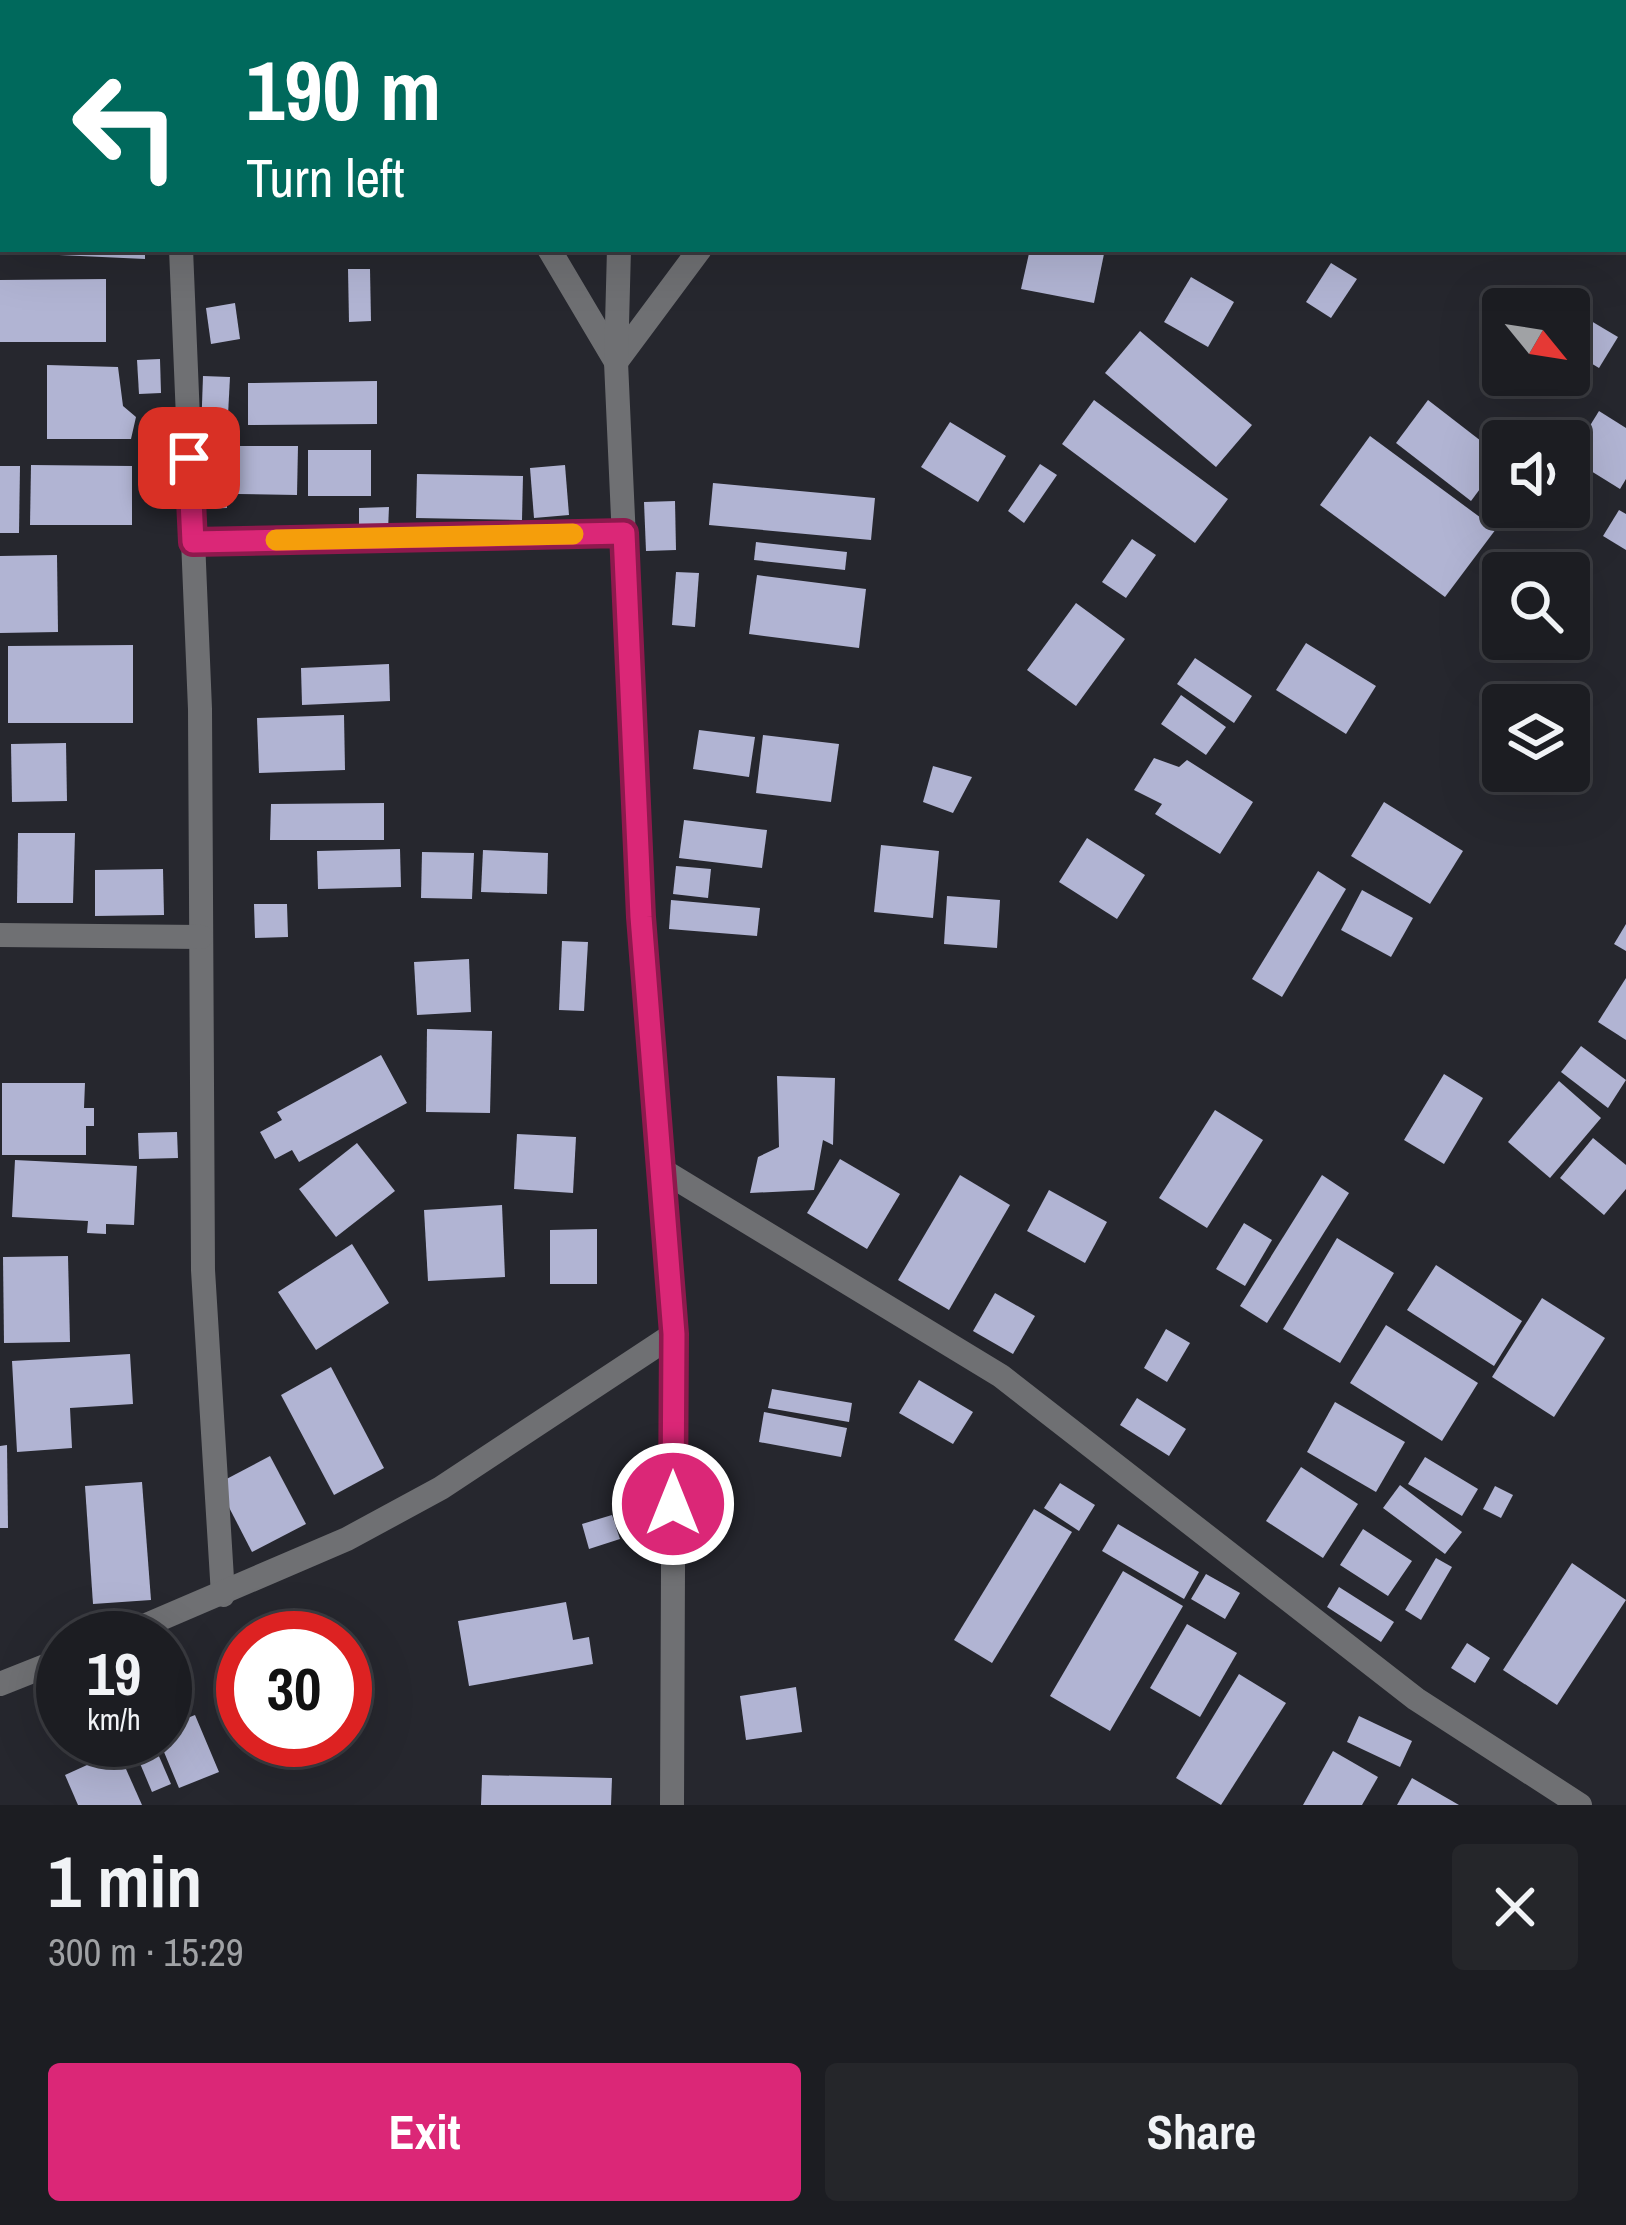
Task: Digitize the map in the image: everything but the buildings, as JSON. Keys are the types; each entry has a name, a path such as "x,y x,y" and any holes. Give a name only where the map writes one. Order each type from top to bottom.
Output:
{"street":[{"path":"181,252 193,542 203,1270 223,1595"},
{"path":"551,252 616,362"},
{"path":"619,252 616,362 641,917 674,1334 672,1805"},
{"path":"616,362 698,252"},
{"path":"193,542 624,533"},
{"path":"0,934 201,937"},
{"path":"662,1170 1001,1376 1416,1699 1580,1805"},
{"path":"183,1611 347,1539 441,1488 674,1334"},
{"path":"0,1684 36,1670"}],"slow traffic":[{"path":"276,540 573,534"}],"route":[{"path":"189,458 193,542 624,533 641,917 674,1334 673,1504"}]}
